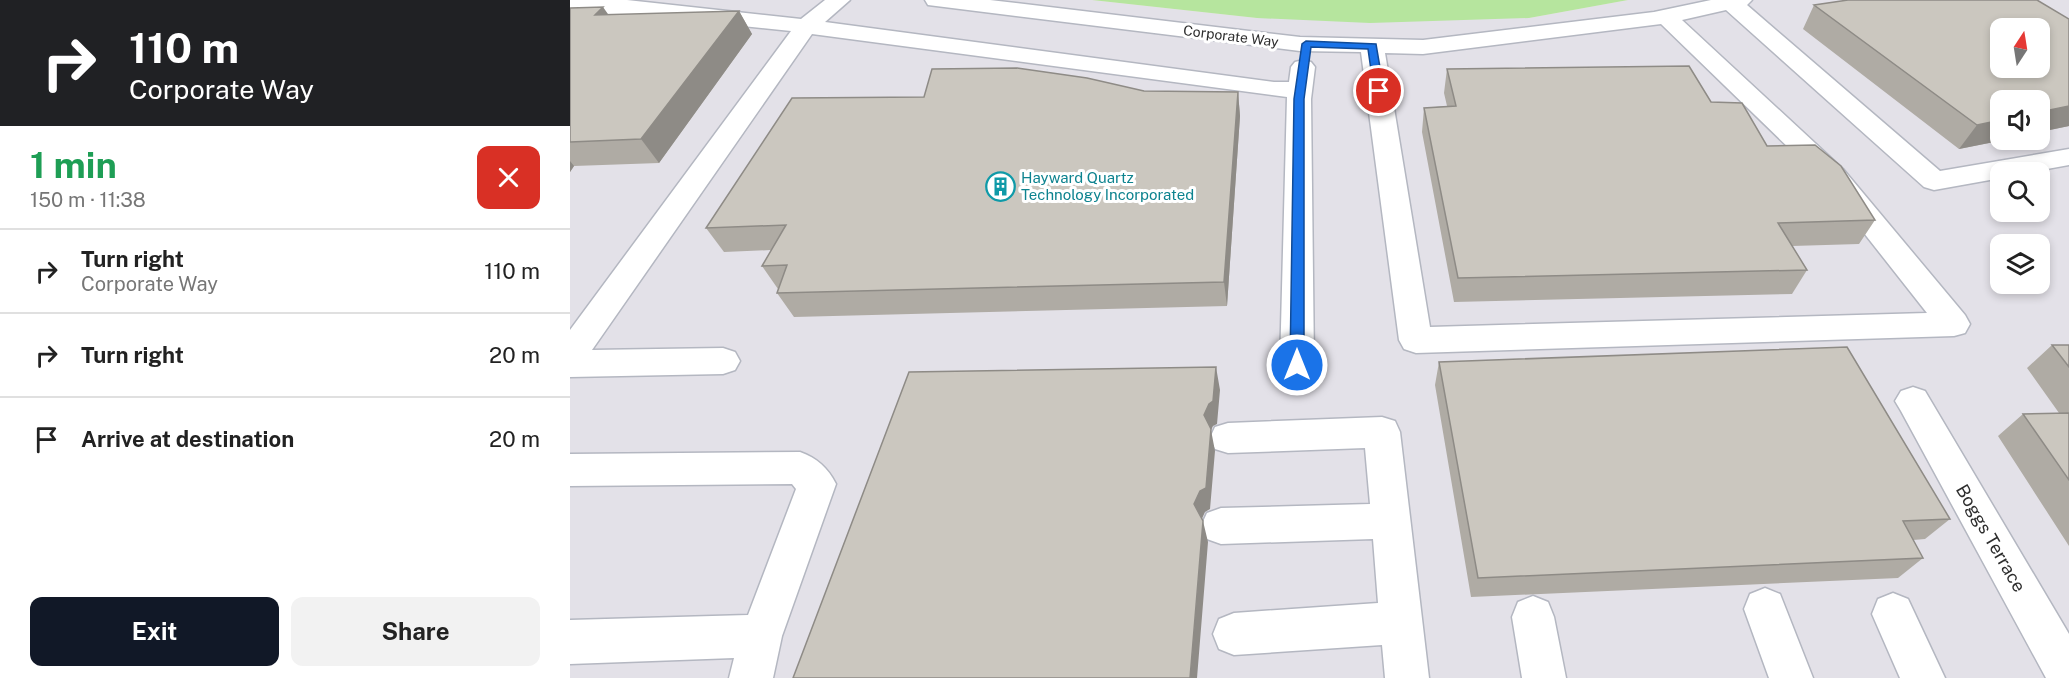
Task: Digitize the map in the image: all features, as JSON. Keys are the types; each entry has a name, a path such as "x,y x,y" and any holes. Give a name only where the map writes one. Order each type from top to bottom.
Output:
{"street":[{"path":"570,355 806,26 838,0"},
{"name":"Corporate Way","path":"936,0 1306,44 1424,47 1666,17 1736,1"},
{"path":"1736,1 1934,181 2069,157"},
{"path":"570,7 658,5 1274,89 1300,90"},
{"path":"1372,46 1416,340 1954,324 1833,175 1666,17"},
{"path":"1297,365 1300,90 1306,44"},
{"path":"570,364 723,361"},
{"name":"Boggs Terrace","path":"1913,401 2069,676"},
{"path":"1228,438 1382,432 1407,678"},
{"path":"570,470 800,468 817,484 761,636 751,678"},
{"path":"1221,526 1391,521"},
{"path":"1765,609 1791,678"},
{"path":"1893,614 1923,678"},
{"path":"1533,617 1544,678"},
{"path":"1234,634 1401,623"},
{"path":"570,642 761,636"}],"shaded area":[{"path":"570,0 1092,0 1257,18 1529,18 1628,0 2069,0 2069,678 570,678"}],"green space":[{"path":"1092,0 1628,0 1529,18 1370,23 1257,18"}],"building":[{"path":"1848,0 2037,0 2069,19 2069,106 2050,110 2050,90 1990,90 1990,122 1977,125 1814,5"},
{"path":"603,7 595,15 739,11 641,139 570,142 570,8"},
{"path":"1689,66 1711,102 1742,103 1767,146 1815,145 1841,166 1875,220 1778,223 1807,270 1458,278 1424,108 1456,106 1447,69"},
{"name":"Hayward Quartz Technology Incorporated","path":"1017,68 1087,78 1144,91 1238,92 1224,282 777,293 787,265 762,266 786,225 706,228 792,98 924,97 932,69"},
{"path":"2052,345 2069,345 2069,367"},
{"path":"1847,347 1950,519 1903,521 1923,558 1478,578 1439,362"},
{"path":"1216,367 1213,401 1204,415 1211,429 1206,488 1200,491 1194,504 1203,521 1190,678 793,678 909,372"},
{"path":"2069,413 2069,480 2023,414"}],"place":[{"name":"Hayward Quartz Technology Incorporated","path":"1000,186"}],"route":[{"path":"1297,365 1299,99 1306,44 1372,46 1379,91"}]}
